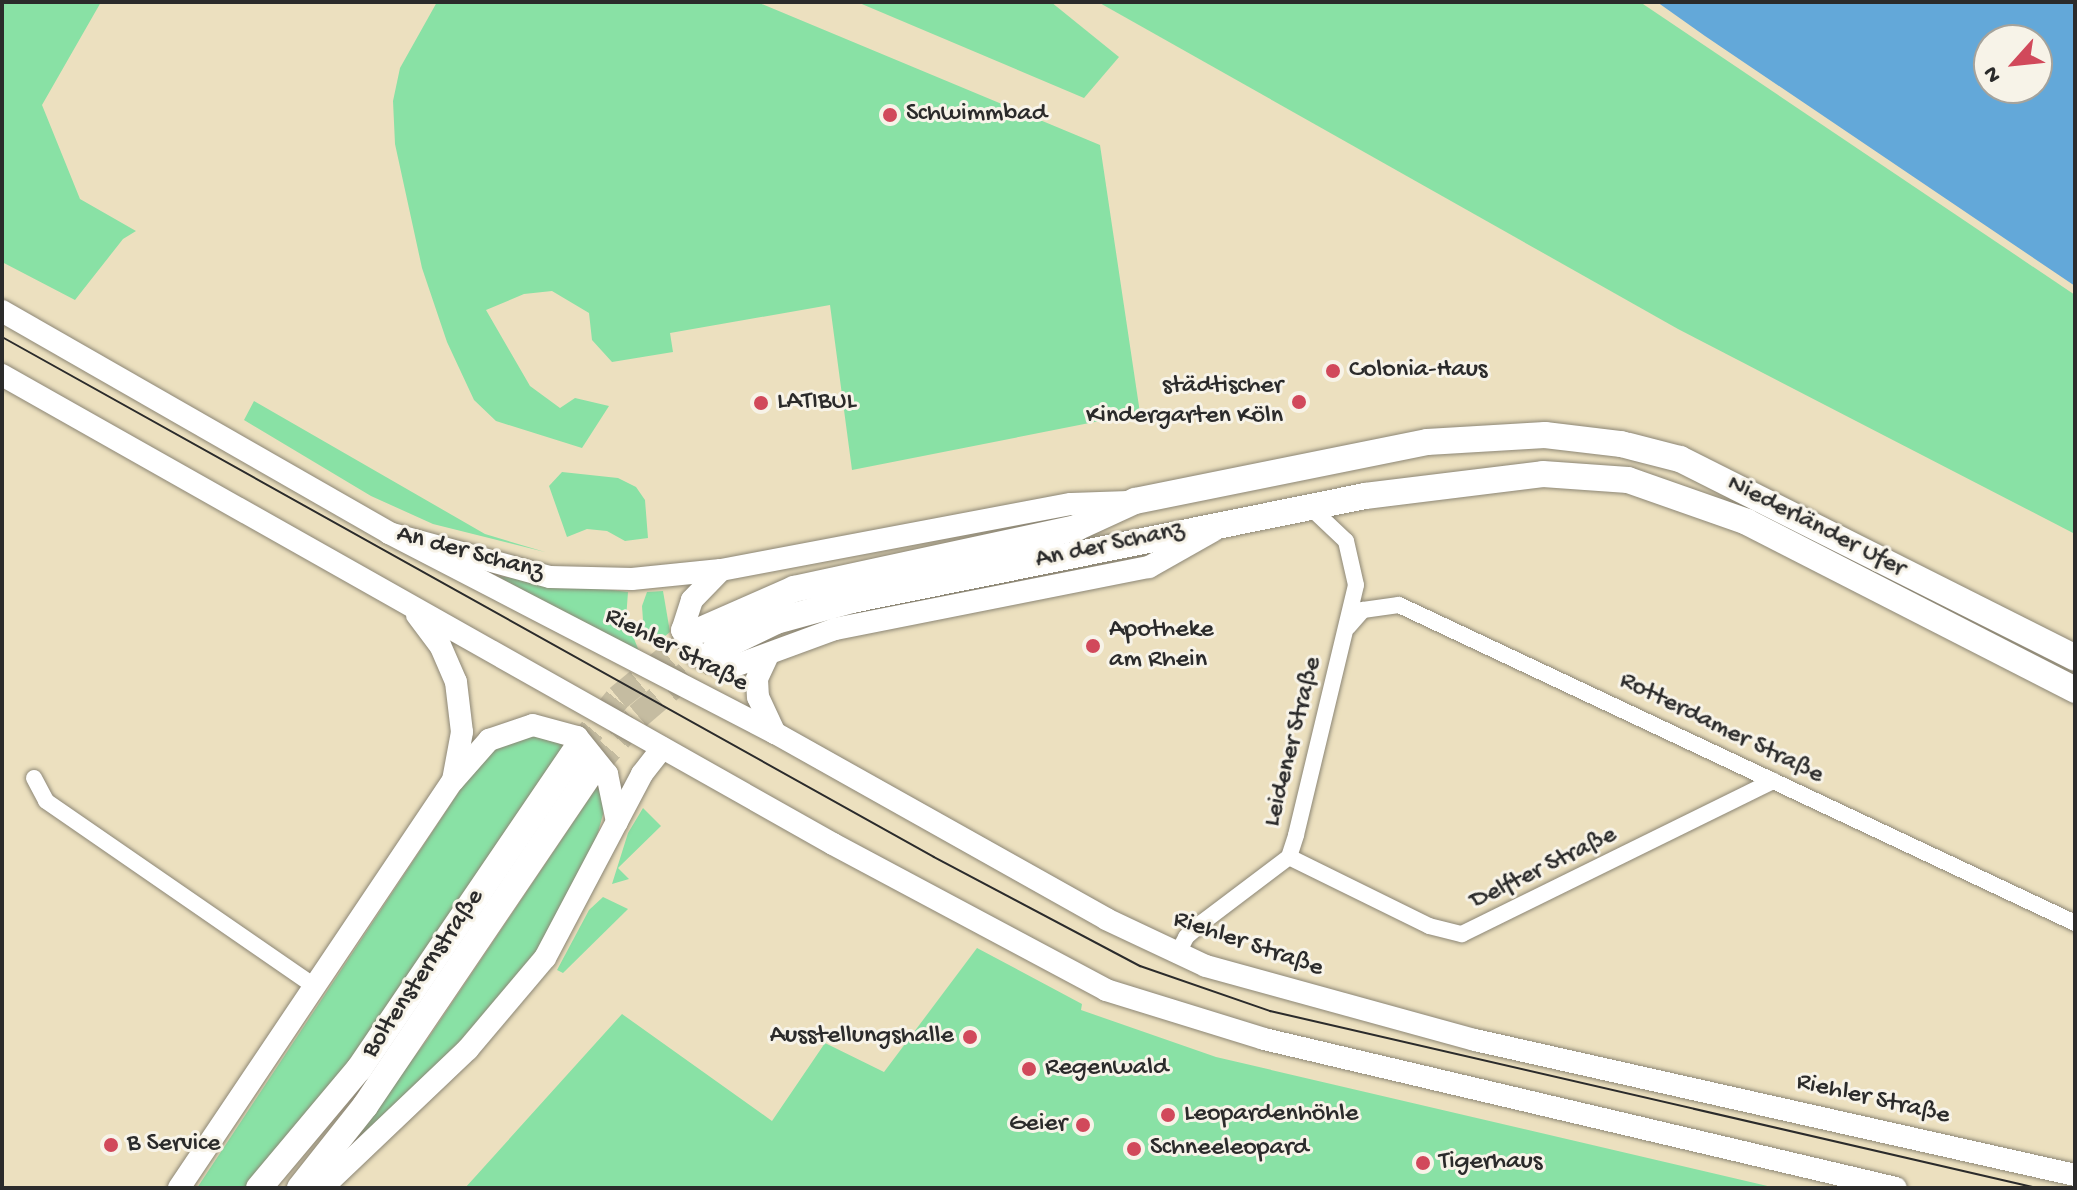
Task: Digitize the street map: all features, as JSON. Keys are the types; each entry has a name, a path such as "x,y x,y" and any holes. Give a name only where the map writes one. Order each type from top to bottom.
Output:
{"main road":[{"name":"An der Schanz","path":"2,311 389,533 550,577 632,579 721,570 1071,504 1135,501 1374,451 1499,435 1545,435"},
{"path":"2,375 1024,950 1136,1002 1264,1039 1896,1188"},
{"name":"Niederländer Ufer","path":"1545,435 1621,444 1680,459 2075,658"},
{"path":"1365,496 1397,478 1399,467 1392,455 1374,451"},
{"name":"An der Schanz","path":"1135,501 1076,528 794,589 707,641 852,600 1232,520 1501,475 1579,475"},
{"name":"Niederländer Ufer","path":"1579,475 1628,480 1747,522 2075,690"},
{"name":"An der Schanz","path":"721,570 683,615 687,644 712,664 729,668 835,629 1149,567 1232,520"},
{"name":"Riehler Straße","path":"389,533 775,733 1177,955 1285,990 1475,1040 2075,1175"},
{"path":"397,599 420,618 451,664 462,732 453,781"},
{"path":"768,655 757,679 758,697 775,733"},
{"path":"179,1188 453,781 489,740 509,729 557,728 595,753 607,774 617,822"},
{"path":"322,1188 468,1049 517,993 568,922 617,822 662,748"},
{"name":"Boltensternstraße","path":"259,1188 359,1069 584,760 365,1106 300,1188"}],"street":[{"name":"Leidener Straße","path":"1177,955 1203,922 1289,857 1356,585 1346,541 1309,506"},
{"name":"Rotterdamer Straße","path":"1348,627 1363,610 1399,605 2075,923"},
{"path":"34,778 46,801 314,986"},
{"name":"Delfter Straße","path":"1289,857 1429,926 1462,934 1773,781"}],"green space":[{"path":"2,2 101,2 42,105 80,199 136,231 123,239 75,300 2,262"},
{"path":"437,2 757,2 1100,145 1140,413 852,470 830,305 670,333 673,352 612,362 592,340 589,313 552,291 524,294 486,310 530,386 560,408 575,398 609,406 582,448 496,421 474,400 447,342 422,268 395,144 393,101 400,68"},
{"path":"857,2 1051,2 1119,57 1084,98"},
{"path":"1098,2 1640,2 2075,295 2075,534 1678,329"},
{"path":"254,401 485,534 545,552 433,524 371,496 244,420"},
{"path":"562,472 618,478 636,487 645,500 648,538 625,541 607,531 587,529 567,537 549,486"},
{"path":"497,576 628,592 626,619 641,656"},
{"path":"663,591 670,632 653,646 644,635 642,606 647,592"},
{"path":"525,734 565,743 349,1062 245,1188 197,1188 476,766 503,742"},
{"path":"599,784 605,807 594,847 553,931 505,999 346,1157 344,1150 427,1040"},
{"path":"643,808 661,826 618,868 629,879 612,884 628,833"},
{"path":"603,897 628,909 563,973 557,970 589,910"},
{"path":"977,948 1082,1004 1081,1010 1216,1057 1776,1188 465,1188 622,1014 772,1121 825,1043 884,1072"}],"water":[{"path":"1657,2 2075,2 2075,286 1705,36"}],"tunnel":[{"path":"576,750 618,698 701,630"},
{"path":"593,769 638,716 714,651"}],"tram line":[{"path":"2,337 934,857 1140,966 1270,1011 2037,1188"}],"place":[{"name":"Schwimmbad","path":"890,115"},
{"name":"Colonia-Haus","path":"1333,371"},
{"name":"städtischer Kindergarten Köln","path":"1299,402"},
{"name":"LATIBUL","path":"761,403"},
{"name":"Apotheke am Rhein","path":"1093,646"},
{"name":"Ausstellungshalle","path":"970,1037"},
{"name":"Regenwald","path":"1029,1069"},
{"name":"Leopardenhöhle","path":"1168,1115"},
{"name":"Geier","path":"1083,1125"},
{"name":"B Service","path":"111,1145"},
{"name":"Schneeleopard","path":"1134,1149"},
{"name":"Tigerhaus","path":"1423,1163"}]}
